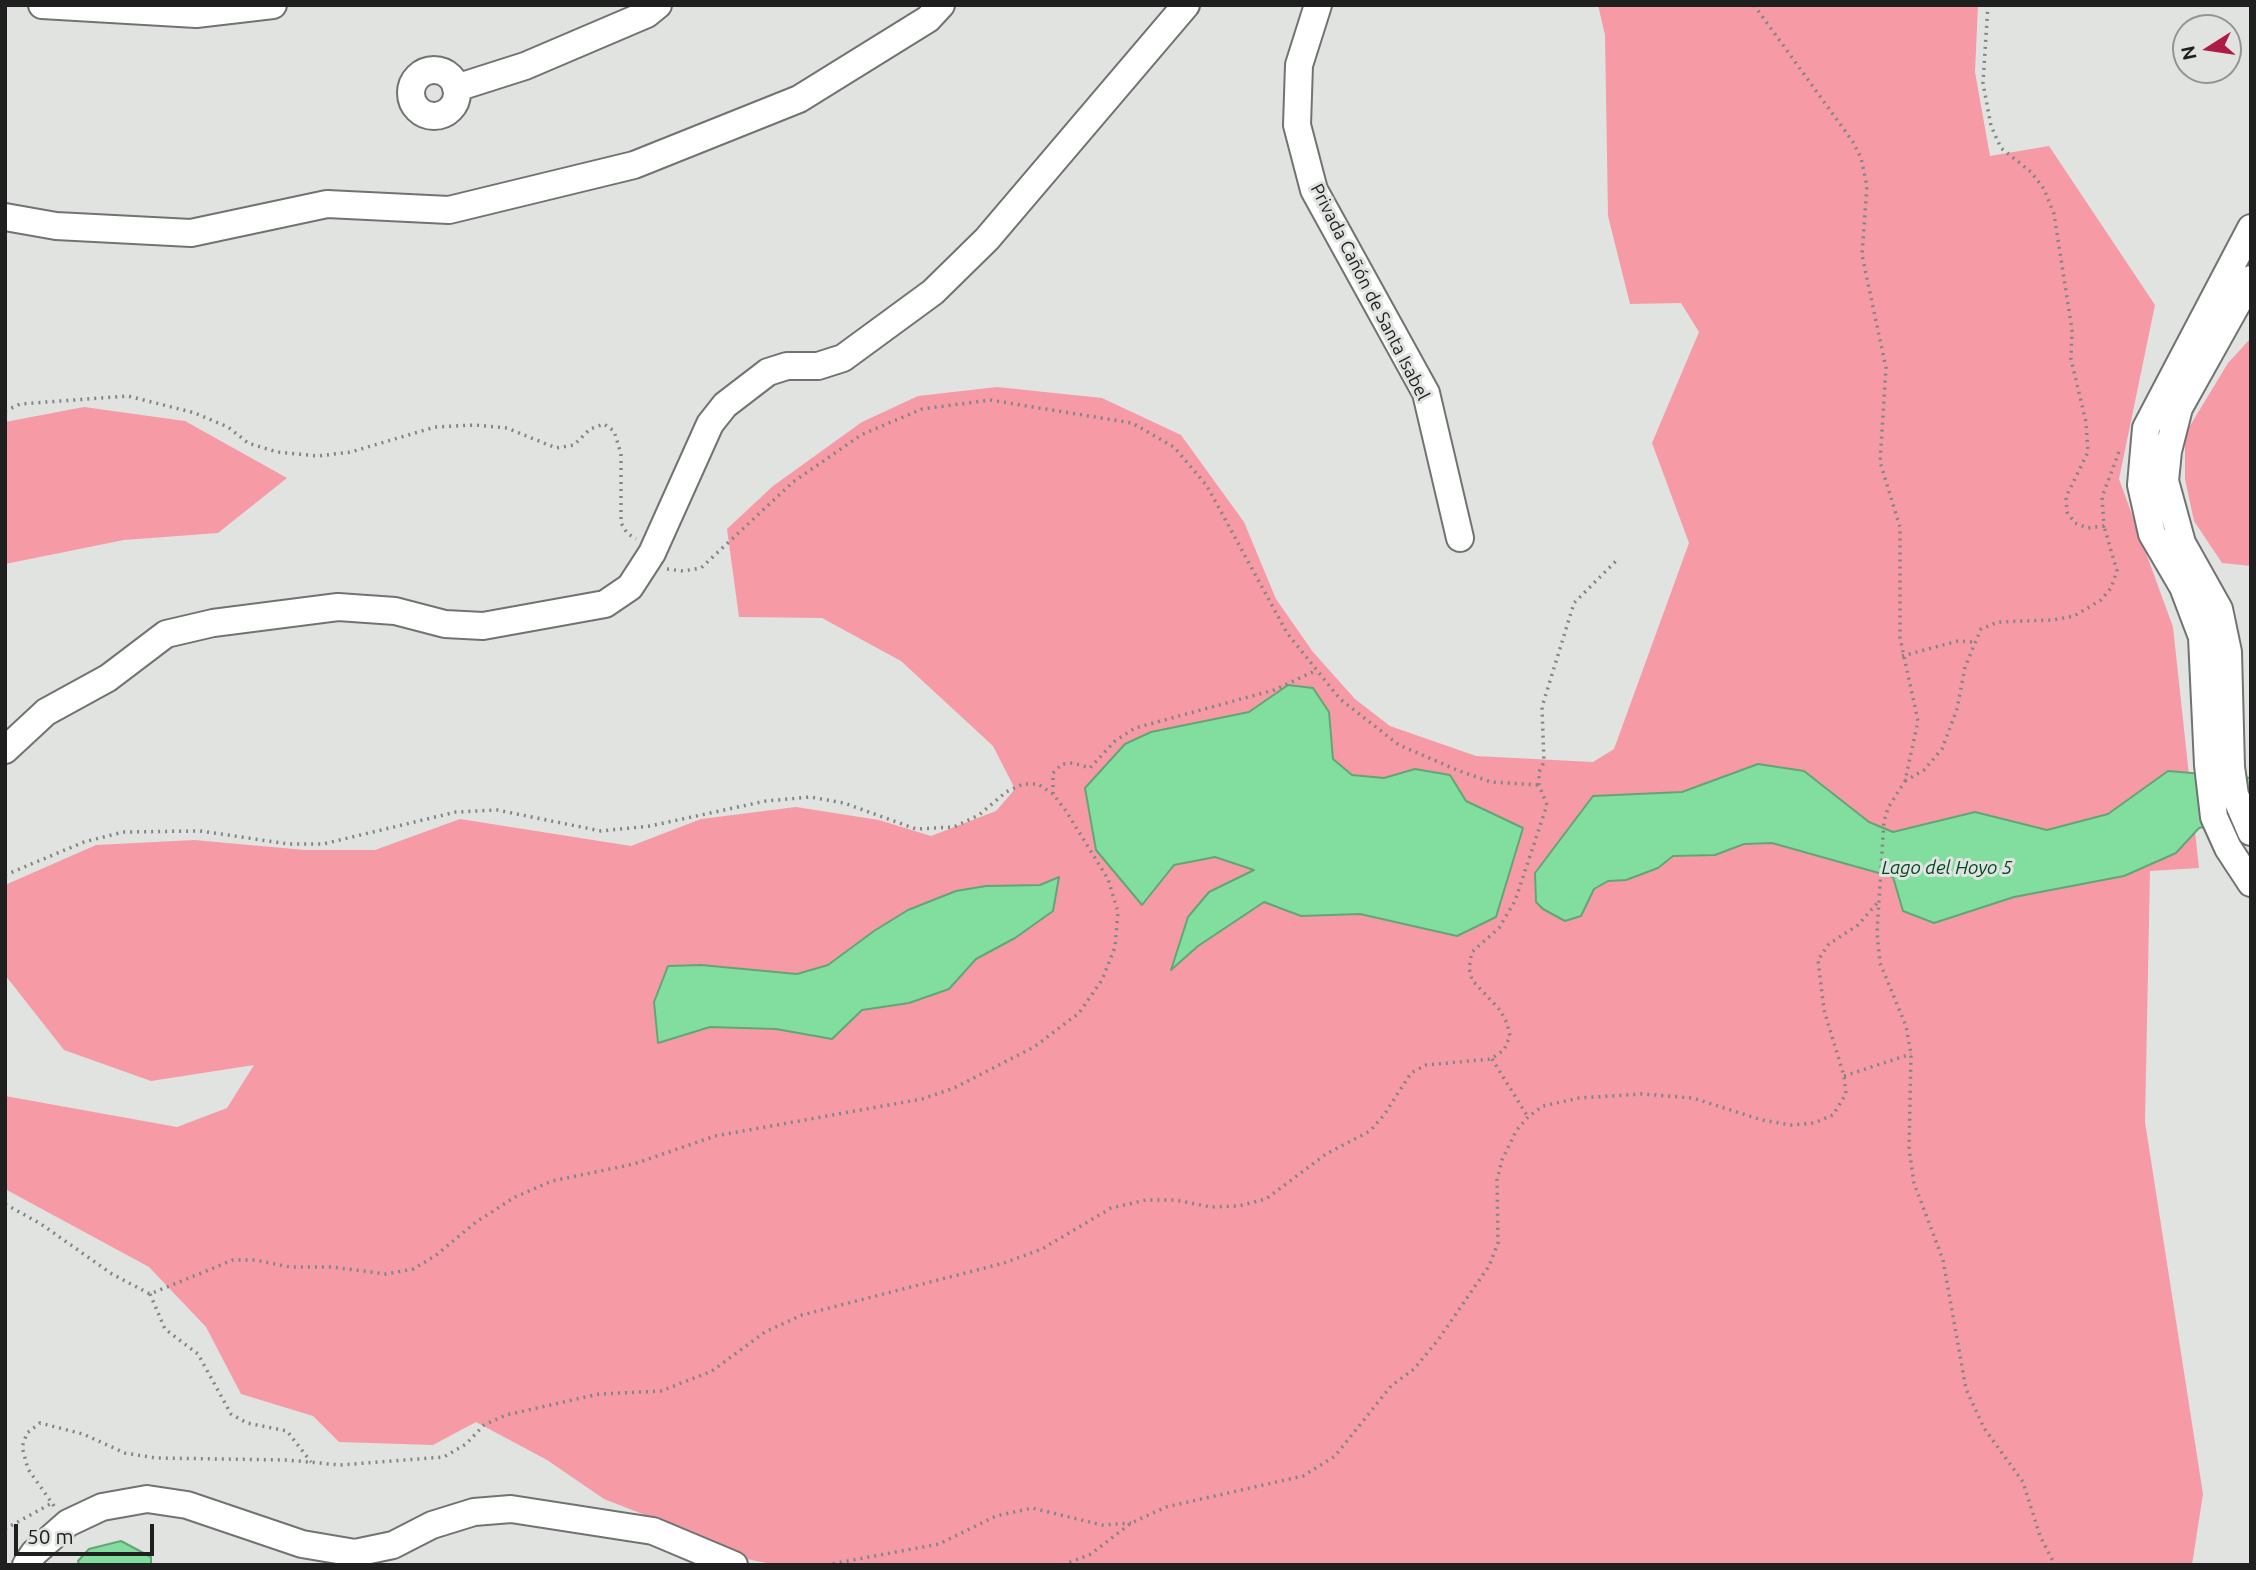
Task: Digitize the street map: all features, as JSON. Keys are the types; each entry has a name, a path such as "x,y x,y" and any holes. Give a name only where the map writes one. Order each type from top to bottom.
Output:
{"street":[{"path":"42,5 196,13 272,5"},
{"path":"456,88 525,66 646,14 658,5"},
{"path":"5,217 56,226 191,233 327,204 449,210 634,165 799,99 928,19 941,5"},
{"path":"5,750 46,712 108,678 166,634 213,623 338,607 395,611 445,624 483,626 605,604 630,587 652,553 710,424 724,405 768,372 787,366 818,366 843,358 933,292 987,239 1186,5"},
{"name":"Privada Cañón de Santa Isabel","path":"1318,5 1299,65 1297,125 1314,190 1426,393 1460,537"},
{"path":"2251,228 2146,428 2141,485 2152,534 2183,587 2202,637 2219,766 2251,832"},
{"path":"2251,279 2179,408 2168,451 2165,481 2182,543 2219,609 2228,652 2214,817 2228,848 2251,883"},
{"path":"26,1565 60,1513 147,1499 187,1505 302,1544 355,1553 393,1545 432,1525 474,1511 511,1509 653,1531 734,1565"}],"path":[{"path":"1754,5 1853,142 1861,158 1867,186 1862,255 1864,274 1884,348 1886,368 1880,462 1896,509 1902,543 1899,612 1902,656 1912,684 1918,721 1905,781 1888,808 1884,821 1877,932 1880,963 1906,1026 1911,1054 1909,1149 1914,1183 1943,1260 1966,1389 1984,1428 2023,1482 2040,1536 2055,1565"},
{"path":"1988,5 1983,83 1991,126 2001,148 2031,172 2044,189 2054,214 2062,265 2072,330 2071,359 2085,422 2088,452 2066,496 2067,512 2075,523 2088,528 2104,526"},
{"path":"5,411 20,404 128,397 195,413 228,427 248,443 277,452 318,456 351,452 435,427 475,425 507,428 556,448 574,445 590,429 604,424 614,431 621,454 621,523 627,533 668,570 701,568 793,482 861,435 922,408 990,400 1067,410 1132,423 1174,447 1208,486 1287,633 1340,699 1399,745 1491,782 1539,785"},
{"path":"1905,781 1924,770 1942,749 1956,709 1973,642 1981,628 1998,622 2053,620 2074,616 2101,600 2111,588 2117,571 2104,526 2102,497 2123,442"},
{"path":"5,1530 60,1513 28,1469 22,1447 27,1433 40,1423 83,1434 125,1453 156,1458 396,1462 444,1457 466,1444 484,1425 506,1415 599,1394 661,1391 712,1371 765,1332 802,1315 1004,1263 1042,1249 1111,1208 1146,1200 1175,1200 1211,1207 1239,1206 1266,1199 1326,1154 1370,1130 1384,1115 1411,1073 1426,1065 1491,1059 1504,1050 1510,1036 1507,1023 1500,1010 1472,980 1469,968 1472,952 1499,928 1515,901 1544,817 1547,806 1539,785 1539,772 1544,762 1542,708 1574,603 1618,559"},
{"path":"1902,656 1958,641 1973,642"},
{"path":"1053,794 1053,773 1062,764 1073,763 1090,768 1115,741 1135,728 1274,690 1317,670"},
{"path":"5,875 84,842 123,832 200,831 289,844 323,844 456,812 497,810 601,831 650,826 766,801 810,797 844,803 916,829 954,827 979,815 1006,792 1023,784 1038,784 1053,794 1066,811 1108,879 1118,912 1115,947 1102,979 1079,1013 1034,1047 954,1088 922,1099 716,1136 634,1164 552,1181 496,1210 412,1269 386,1274 332,1267 290,1267 255,1260 233,1261 150,1294"},
{"path":"1063,1565 1091,1554 1131,1522 1166,1507 1303,1476 1335,1456 1391,1386 1414,1369 1430,1350 1489,1266 1498,1243 1497,1181 1502,1160 1516,1131 1528,1117 1543,1106 1579,1098 1642,1094 1693,1098 1762,1120 1791,1125 1814,1123 1833,1115 1846,1094 1844,1076 1824,1010 1818,960 1829,944 1858,925 1880,900"},
{"path":"1844,1076 1911,1054"},
{"path":"1491,1059 1528,1117"},
{"path":"5,1204 41,1224 112,1275 150,1294 165,1329 198,1354 231,1414 247,1423 287,1431 311,1462"},
{"path":"826,1565 939,1544 996,1516 1032,1508 1102,1525 1131,1522"}],"shaded area":[{"path":"1598,5 1978,5 1975,72 1990,156 2049,146 2155,305 2119,479 2173,627 2199,868 2150,871 2145,1122 2203,1494 2192,1565 776,1565 742,1558 676,1527 604,1499 547,1460 476,1422 433,1445 339,1442 313,1416 241,1394 206,1327 149,1267 5,1189 5,1096 177,1127 227,1108 254,1065 151,1081 64,1050 5,975 5,885 96,845 194,840 305,850 375,850 460,819 631,846 701,819 796,807 879,820 931,836 996,811 1015,789 993,746 901,661 822,618 739,617 727,529 773,486 862,422 918,396 997,387 1102,398 1181,435 1244,522 1276,599 1313,652 1355,699 1390,726 1476,756 1593,762 1614,749 1689,543 1652,443 1699,332 1681,303 1630,304 1608,216 1605,35"},
{"path":"2251,338 2251,566 2222,563 2194,521 2185,479 2185,434 2228,363"},
{"path":"84,407 185,421 287,478 218,533 124,540 5,564 5,422"}],"water":[{"path":"1288,685 1313,688 1329,712 1333,759 1352,775 1384,778 1415,769 1450,775 1466,801 1523,828 1496,917 1457,936 1360,914 1301,916 1264,902 1198,946 1171,970 1188,917 1209,892 1254,870 1215,857 1174,865 1142,905 1096,850 1085,788 1125,744 1151,732 1249,712"},
{"name":"Lago del Hoyo 5","path":"1758,764 1804,771 1869,822 1893,832 1975,812 2047,830 2108,814 2168,771 2251,778 2251,817 2199,828 2176,853 2124,876 2014,897 1934,923 1903,911 1893,877 1772,843 1744,844 1715,855 1673,856 1658,868 1626,880 1608,881 1594,889 1581,916 1565,921 1536,902 1535,873 1593,796 1682,792"},
{"path":"1059,877 1053,911 1015,938 976,959 949,989 909,1003 862,1010 832,1039 776,1029 710,1027 658,1043 654,1002 668,966 701,965 797,974 828,965 908,910 956,891 986,886 1040,885"},
{"path":"121,1541 151,1557 151,1565 79,1565 78,1561 89,1549"}]}
